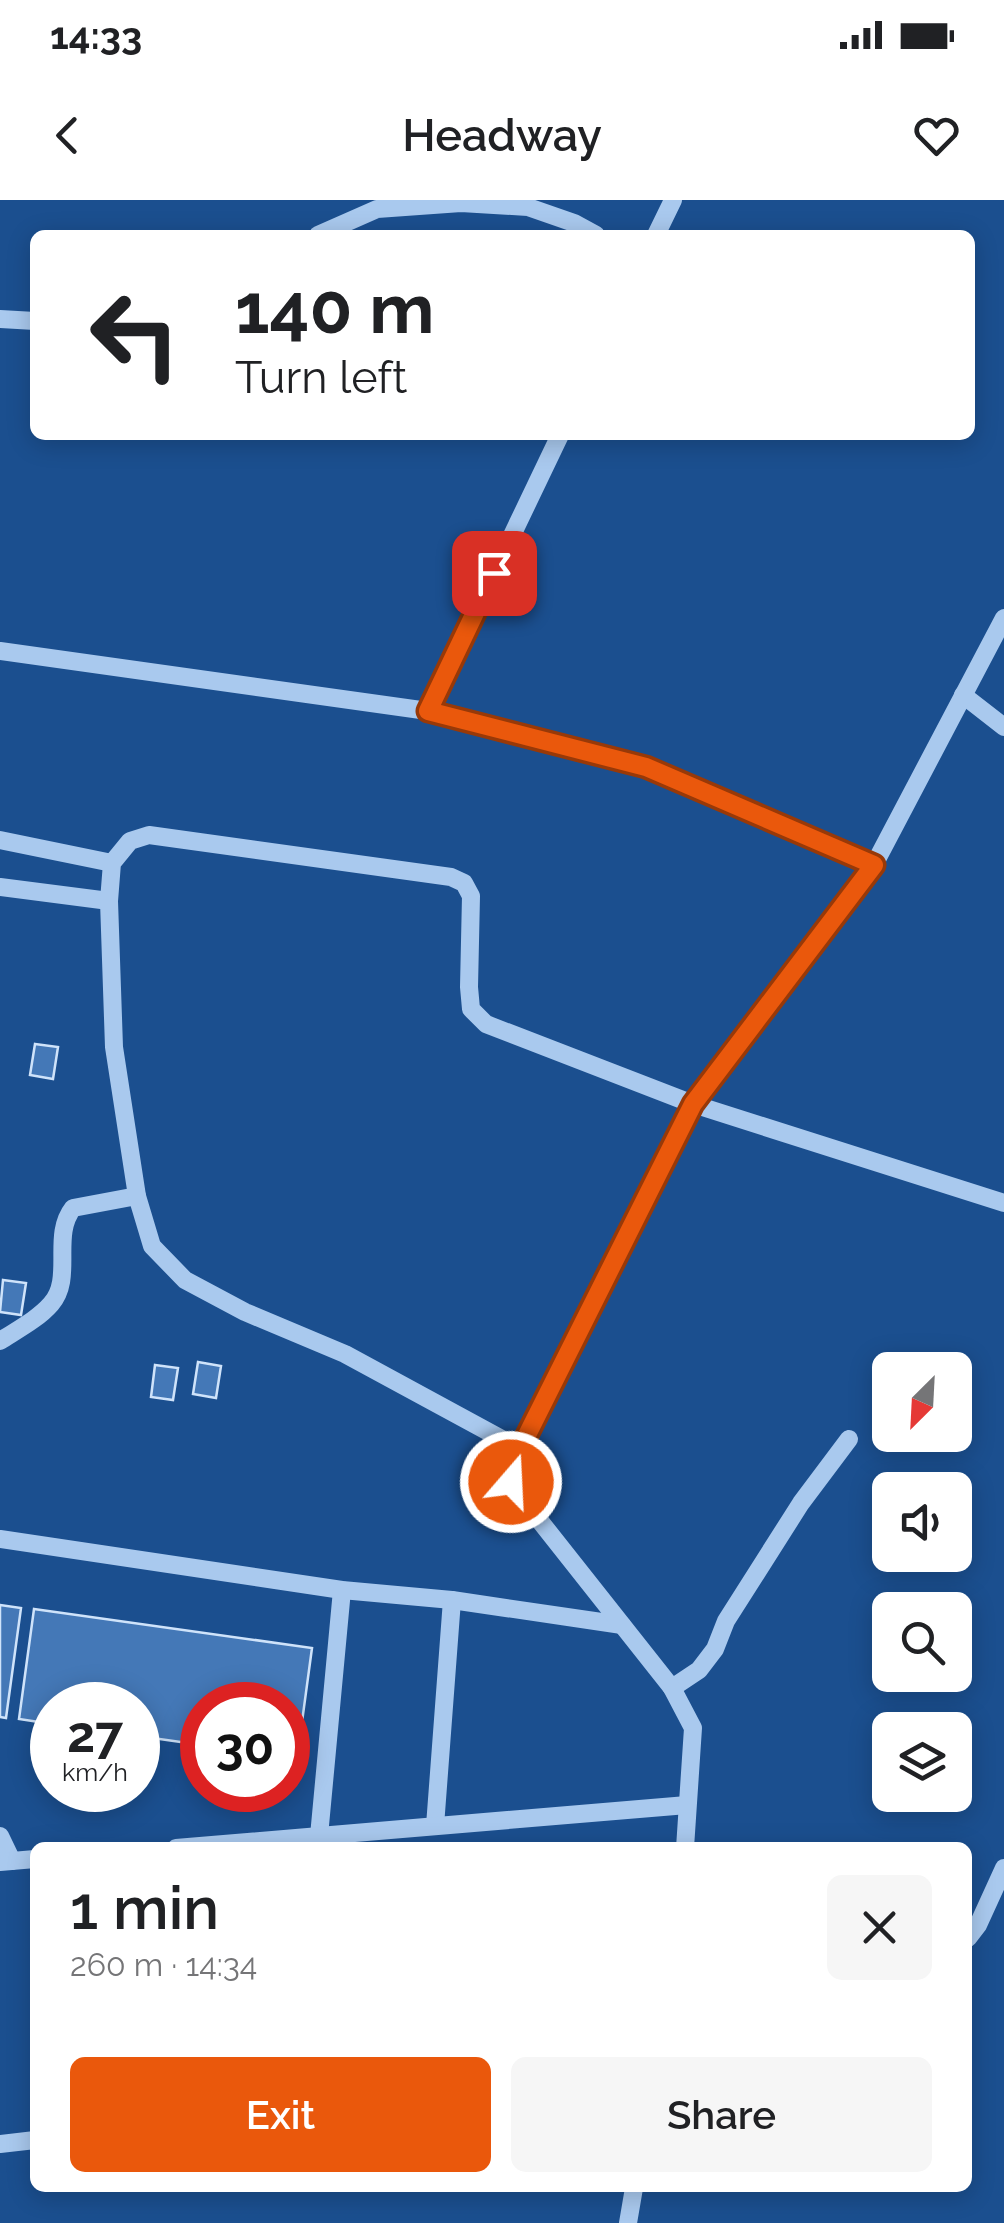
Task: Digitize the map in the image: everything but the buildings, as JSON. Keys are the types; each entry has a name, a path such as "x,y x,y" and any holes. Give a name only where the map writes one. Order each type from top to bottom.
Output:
{"street":[{"path":"658,230 673,200"},
{"path":"329,230 377,209 461,203 528,207 587,230"},
{"path":"0,318 30,321"},
{"path":"428,711 558,440"},
{"path":"692,1842 687,1806 693,1728 672,1688 517,1492 511,1482 511,1470 693,1104 874,865 1004,618"},
{"path":"0,651 428,711 646,767 874,865"},
{"path":"963,695 1004,727"},
{"path":"520,1449 345,1354 245,1312 184,1280 152,1246 137,1196 114,1047 109,901 112,863 130,841 149,835 451,878 464,884 471,896 472,1009 486,1024 693,1104 1004,1203"},
{"path":"0,840 112,863"},
{"path":"0,886 109,901"},
{"path":"0,1340 53,1303 60,1286 64,1220 73,1208 137,1196"},
{"path":"672,1688 698,1670 715,1649 726,1622 773,1547 849,1439"},
{"path":"0,1539 342,1590 452,1600 622,1625"},
{"path":"319,1836 342,1590"},
{"path":"435,1826 452,1600"},
{"path":"248,1842 687,1806"},
{"path":"0,1836 6,1861"},
{"path":"972,1933 1004,1868"},
{"path":"0,2144 30,2141"},
{"path":"628,2223 633,2192"}],"route":[{"path":"494,573 428,711 646,767 874,865 693,1104 520,1449 511,1470 511,1482"}]}
